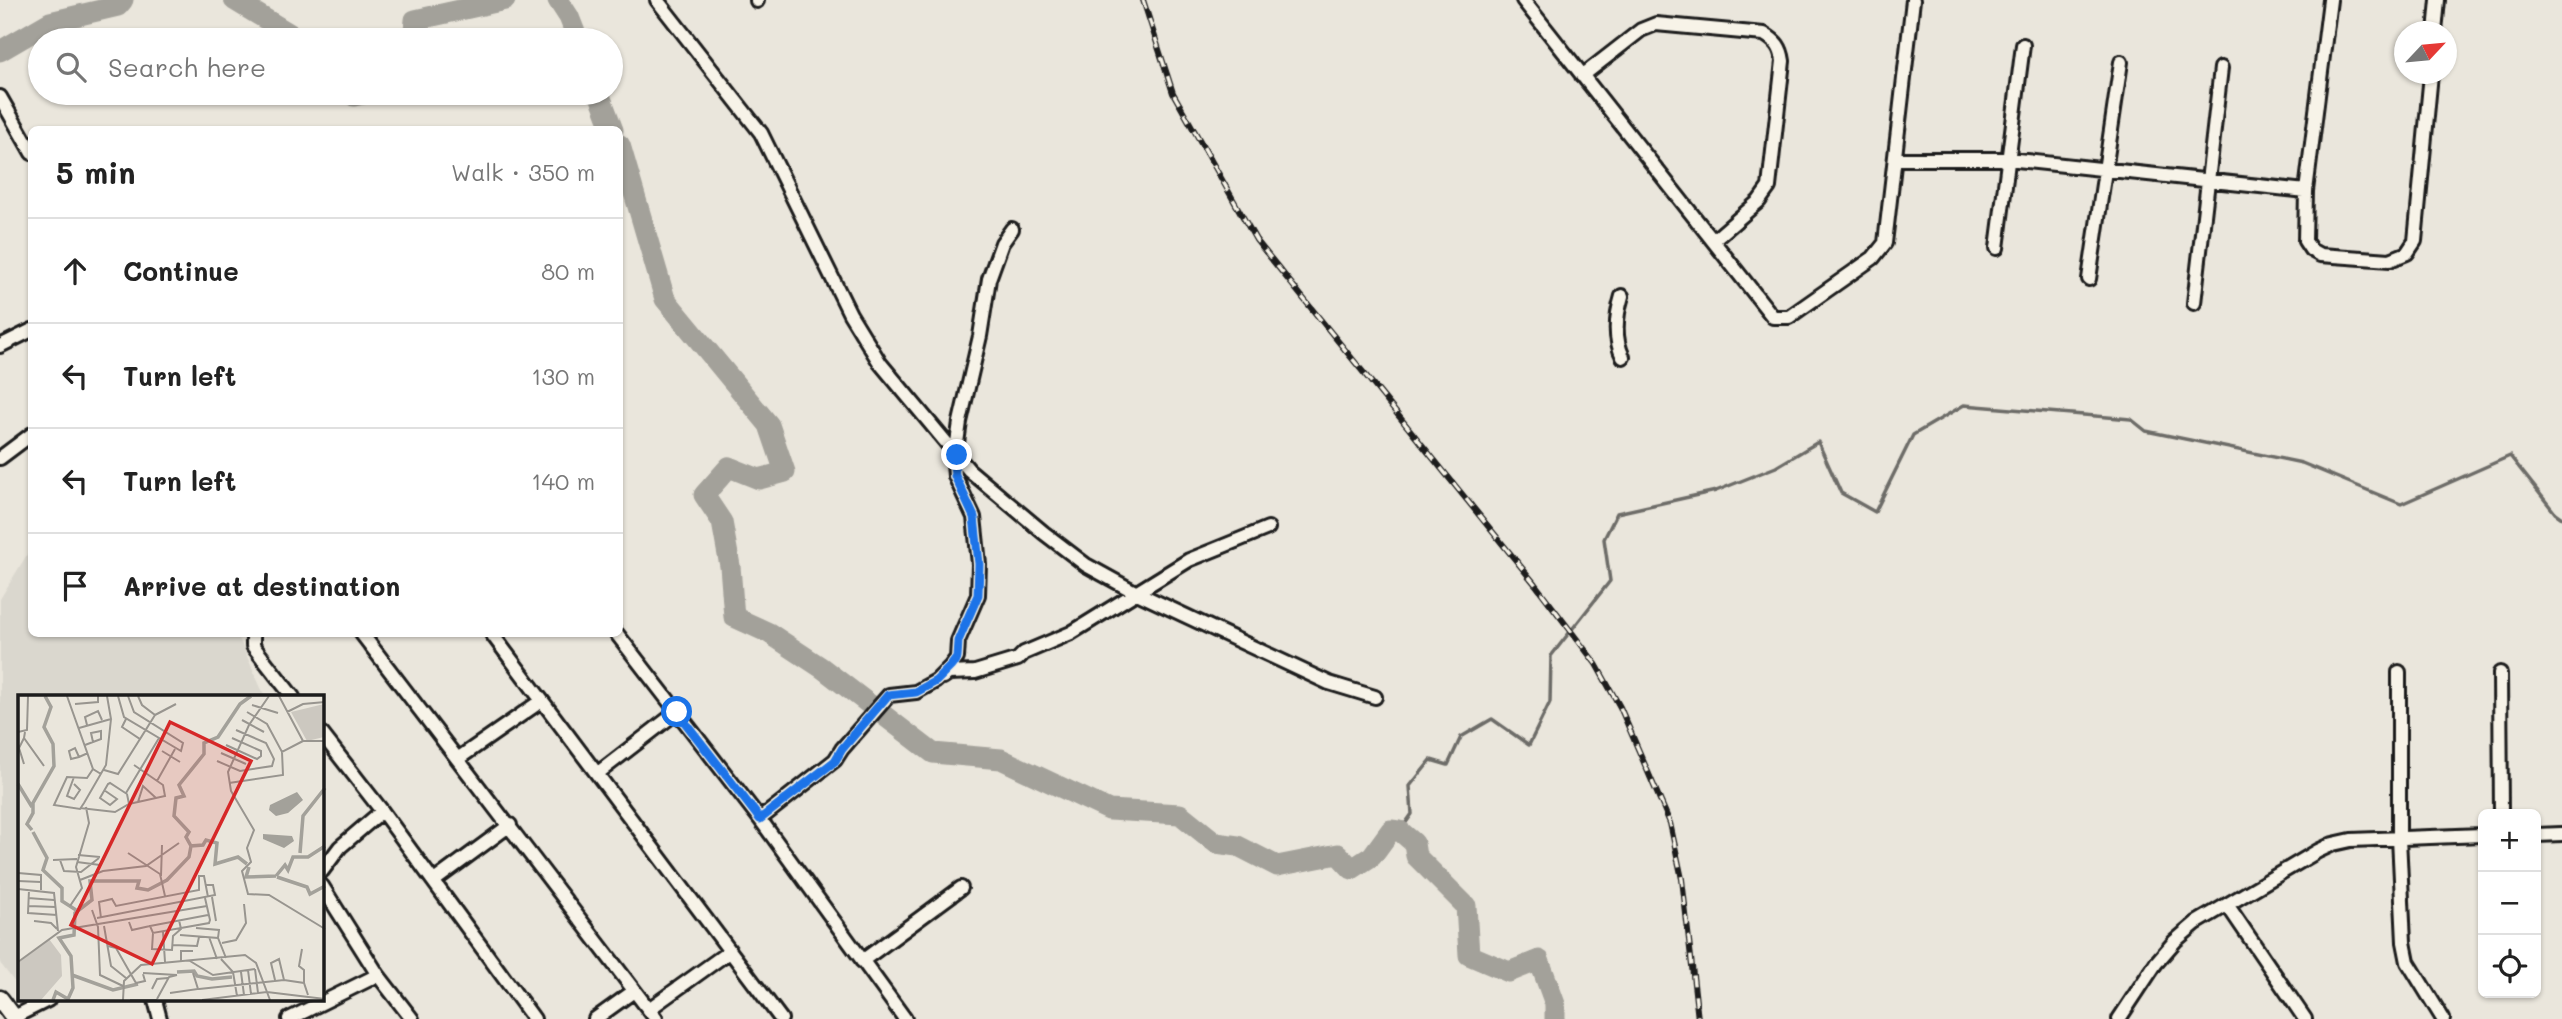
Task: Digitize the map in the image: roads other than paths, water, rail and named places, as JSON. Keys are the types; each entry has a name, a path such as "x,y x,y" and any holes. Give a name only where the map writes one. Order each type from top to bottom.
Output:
{"street":[{"path":"657,0 761,133 850,314 880,363 969,470 1086,565 1135,592 1329,683 1375,697"},
{"path":"1523,0 1773,317 1789,317 1873,258 1885,243 1913,0"},
{"path":"2330,0 2306,191 2305,241 2311,250 2320,255 2390,260 2407,253 2415,240 2430,84"},
{"path":"2436,21 2438,0"},
{"path":"1582,76 1641,30 1656,24 1764,34 1776,41 1783,61 1769,187 1759,201 1713,240"},
{"path":"1997,248 2023,45"},
{"path":"2090,279 2121,62"},
{"path":"2194,303 2221,68"},
{"path":"0,97 28,146"},
{"path":"1895,159 2008,159 2306,191"},
{"path":"936,681 957,658 958,641 978,595 979,564 974,517 955,476 954,464 989,279 1002,243 1012,229"},
{"path":"1622,296 1617,327 1618,347 1623,357"},
{"path":"0,346 28,332"},
{"path":"0,458 28,437"},
{"path":"760,819 835,761 888,695 916,692 949,673 975,672 1018,659 1024,653 1071,633 1189,560 1268,528"},
{"path":"253,637 253,646 291,695"},
{"path":"364,637 652,1014 730,951"},
{"path":"494,637 781,1019"},
{"path":"619,637 760,819 905,1019"},
{"path":"2399,672 2399,838 2404,942 2408,962 2443,1019"},
{"path":"2500,673 2501,809"},
{"path":"459,758 541,701"},
{"path":"598,773 677,712"},
{"path":"324,737 382,811 534,1019"},
{"path":"324,868 341,847 382,811"},
{"path":"434,881 510,825"},
{"path":"2541,835 2562,834"},
{"path":"2119,1019 2157,963 2175,941 2196,923 2333,844 2351,840 2478,835"},
{"path":"862,961 961,888"},
{"path":"324,889 378,975 412,1019"},
{"path":"2228,906 2305,1019"},
{"path":"324,1002 378,975"},
{"path":"595,1019 634,991"},
{"path":"0,999 15,1018 44,1002"},
{"path":"156,1002 160,1019"},
{"path":"289,1019 323,1002"}],"waterway":[{"path":"40,28 50,22 118,6 123,0"},
{"path":"234,0 280,28"},
{"path":"414,28 415,20 505,0"},
{"path":"558,0 573,28"},
{"path":"0,51 28,35"},
{"path":"604,105 611,126"},
{"path":"623,155 665,299 769,425 785,472 759,479 729,467 704,495 722,522 730,566 734,617 769,633 822,668 933,753 1001,759 1109,810 1180,814 1216,843 1238,846 1277,866 1338,854 1352,869 1372,856 1391,830 1400,831 1414,843 1416,856 1466,906 1469,955 1509,972 1539,960 1555,1004 1555,1019"},
{"path":"1400,831 1412,814 1410,786 1431,760 1448,765 1461,737 1492,719 1529,745 1550,702 1551,656 1610,581 1604,539 1617,513 1716,491 1776,467 1818,442 1841,493 1875,512 1913,435 1964,405 2131,419 2146,431 2302,463 2401,504 2510,456 2555,513 2562,518"}],"railway":[{"path":"1143,0 1173,93 1256,240 1535,584 1596,664 1620,707 1670,823 1682,879 1698,1019"}]}
